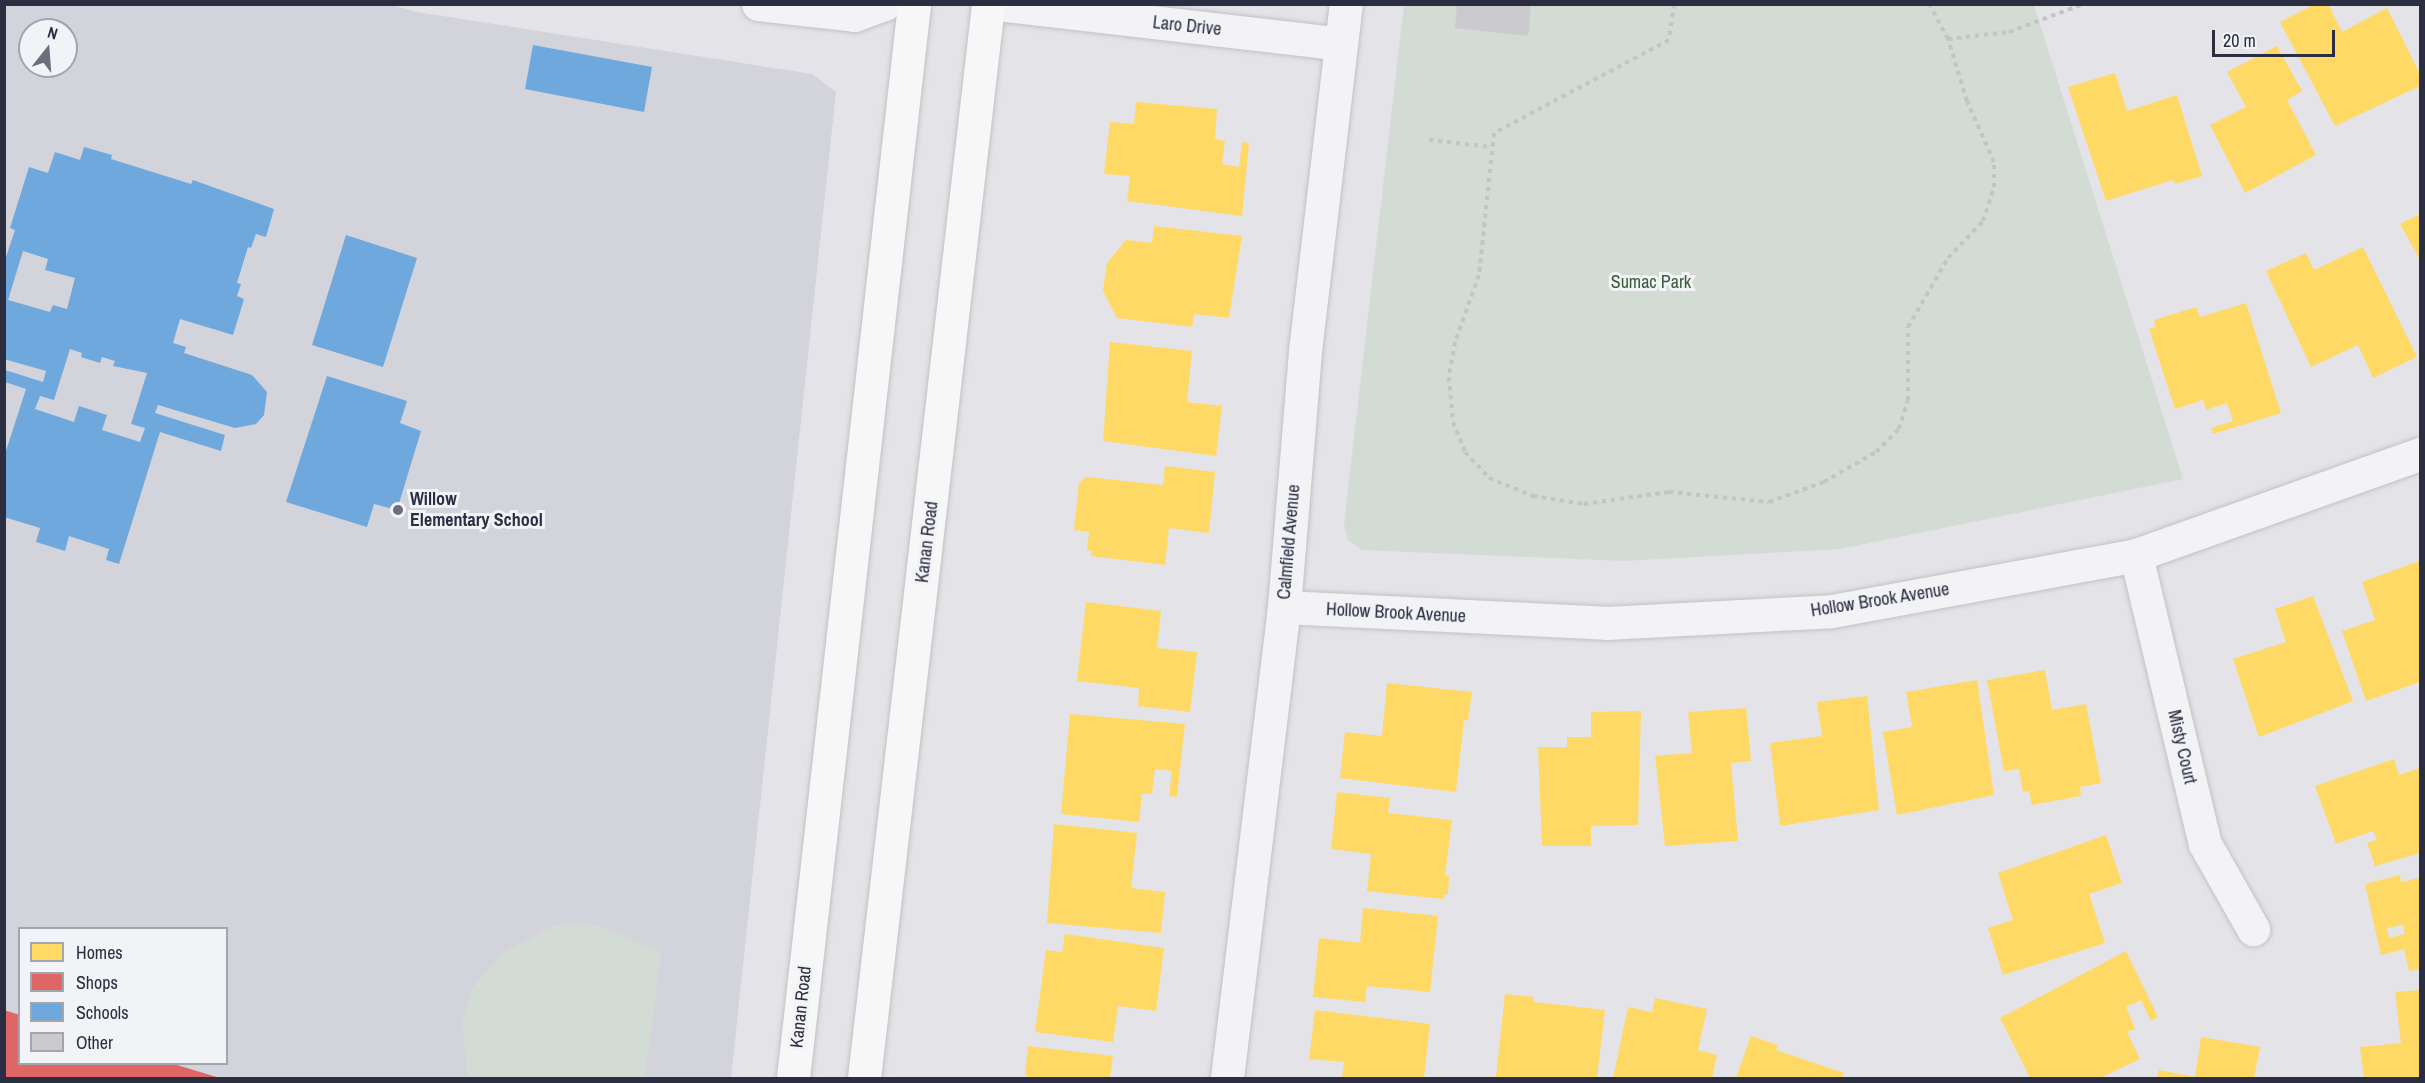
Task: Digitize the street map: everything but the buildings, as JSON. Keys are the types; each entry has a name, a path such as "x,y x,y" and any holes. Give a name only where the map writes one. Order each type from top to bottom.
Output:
{"main road":[{"name":"Kanan Road","path":"793,1078 914,4"},
{"name":"Kanan Road","path":"864,1078 988,4"}],"street":[{"path":"758,4 854,15 885,4"},
{"name":"Laro Drive","path":"997,4 1341,44"},
{"name":"Calmfield Avenue","path":"1227,1078 1284,607 1305,351 1346,4"},
{"name":"Hollow Brook Avenue","path":"1284,607 1606,623 1820,612 2136,555 2421,454"},
{"name":"Misty Court","path":"2136,555 2205,844 2253,929"}],"path":[{"path":"1674,4 1670,40 1494,133 1479,274 1455,342 1449,377 1453,422 1465,452 1489,478 1533,496 1584,504 1669,492 1769,502 1824,482 1876,452 1899,429 1908,400 1908,327 1948,258 1983,221 1994,187 1994,162 1967,101 1948,39 1929,4"},
{"path":"1948,39 2009,32 2083,4"},
{"path":"1429,140 1492,147"}],"shaded area":[{"name":"Willow Elementary School","path":"5,5 391,5 417,12 812,74 836,92 731,1078 222,1078 177,1065 228,1065 228,927 18,927 18,1015 5,1010"}],"green space":[{"name":"Sumac Park","path":"1404,5 2034,5 2183,479 1840,549 1624,561 1362,550 1348,540 1344,524"},
{"path":"555,925 598,925 661,952 645,1078 468,1078 462,1023 472,988 504,952"}],"place":[{"name":"Willow Elementary School","path":"398,510"}]}
